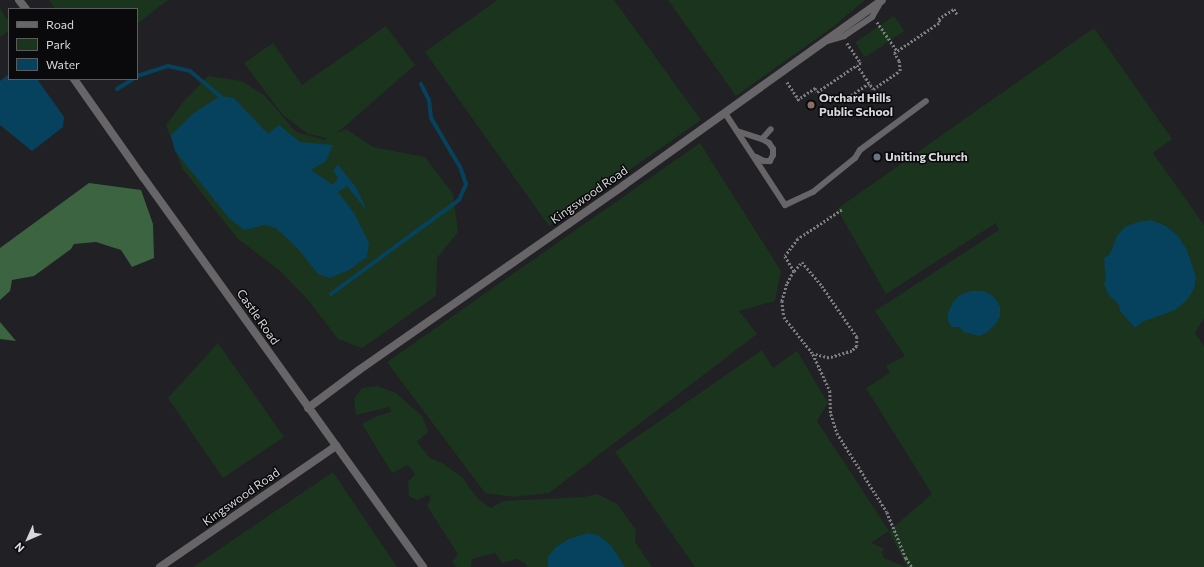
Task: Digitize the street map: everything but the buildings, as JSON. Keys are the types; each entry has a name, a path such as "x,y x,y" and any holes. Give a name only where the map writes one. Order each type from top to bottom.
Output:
{"street":[{"path":"19,0 25,8"},
{"name":"Kingswood Road","path":"308,408 359,370 725,113 882,0"},
{"name":"Castle Road","path":"75,80 308,408 424,567"},
{"name":"Kingswood Road","path":"160,567 336,446"}],"lane":[{"path":"725,113 785,205 813,192 855,158 860,150 926,101"},
{"path":"762,139 771,129"},
{"path":"737,131 762,139 769,143 773,149 773,155 770,161 758,160 749,150"}],"path":[{"path":"857,65 873,89 900,71 899,61 894,53 940,22 938,19 954,9 957,14"},
{"path":"876,20 897,51"},
{"path":"787,82 798,100 815,88 818,92 861,63 847,43"},
{"path":"841,102 869,83"},
{"path":"794,271 785,256 798,239 842,210"},
{"path":"813,354 829,358 852,351 857,346 857,337 822,286 802,262 794,271 787,284 782,301 784,317 813,354 830,391 831,414 837,433 887,512 906,558 912,567"}],"green space":[{"path":"49,0 168,0 138,23 138,8 54,8"},
{"path":"497,0 614,0 701,120 549,226 425,52"},
{"path":"668,0 865,0 833,27 736,96"},
{"path":"0,9 8,21 8,32 0,37"},
{"path":"894,16 904,31 865,57 855,42"},
{"path":"386,26 415,65 336,134 346,129 373,147 425,157 453,194 458,232 437,258 436,296 362,348 338,339 309,301 279,270 237,238 182,168 166,125 184,101 208,76 242,81 265,96 296,132 325,140 327,138 308,134 282,114 244,63 273,43 302,85"},
{"path":"1094,28 1172,139 1153,153 1204,225 1204,318 1195,333 1204,346 1204,567 907,567 889,531 932,494 866,388 890,373 886,366 905,356 875,311 999,230 996,223 886,294 837,209"},
{"path":"700,143 781,271 775,301 739,311 757,334 549,493 514,497 485,493 387,362"},
{"path":"89,183 141,190 153,224 154,258 132,267 121,250 96,242 74,244 71,249 34,276 12,280 10,291 0,300 0,248"},
{"path":"0,322 16,341 0,339"},
{"path":"218,343 284,437 223,478 168,398"},
{"path":"762,350 773,368 797,351 828,403 817,421 889,531 871,543 885,549 881,552 884,558 906,567 695,567 615,452"},
{"path":"377,386 396,393 422,416 428,432 417,442 430,458 442,463 462,477 478,499 491,508 503,501 583,497 597,494 617,504 636,530 635,542 652,567 527,567 526,564 517,559 502,563 495,553 472,559 471,567 457,567 452,562 458,554 427,506 431,498 428,495 417,500 409,496 408,482 415,474 408,465 392,473 362,424 380,415 391,412 389,407 356,415 354,399 362,388"},
{"path":"333,472 397,567 193,567"}],"water":[{"path":"8,75 8,80 38,80 64,117 63,127 32,151 0,125 0,81"},
{"path":"220,96 234,98 268,134 279,125 300,142 333,145 326,161 311,170 333,185 338,178 333,170 338,165 356,187 367,211 347,186 338,192 354,213 369,243 367,257 349,270 330,278 318,274 299,250 276,228 265,225 244,230 229,218 175,151 171,135 194,113"},
{"path":"1151,220 1166,226 1178,236 1187,250 1196,277 1194,289 1187,300 1175,310 1142,322 1135,328 1120,311 1119,305 1108,294 1104,283 1106,279 1104,258 1110,254 1117,236 1125,227 1138,222"},
{"path":"971,291 984,291 993,296 1000,306 1000,316 995,325 986,333 979,336 964,332 959,327 952,327 948,321 948,313 953,302 960,295"},
{"path":"588,533 598,535 610,544 625,567 548,567 548,557 556,547 569,539"}],"waterway":[{"path":"138,76 168,66 190,71 220,96"},
{"path":"117,89 131,80"},
{"path":"331,294 459,200 466,184 460,167 431,118 429,100 421,84"}],"place":[{"name":"Orchard Hills Public School","path":"811,105"},
{"name":"Uniting Church","path":"877,157"}]}
